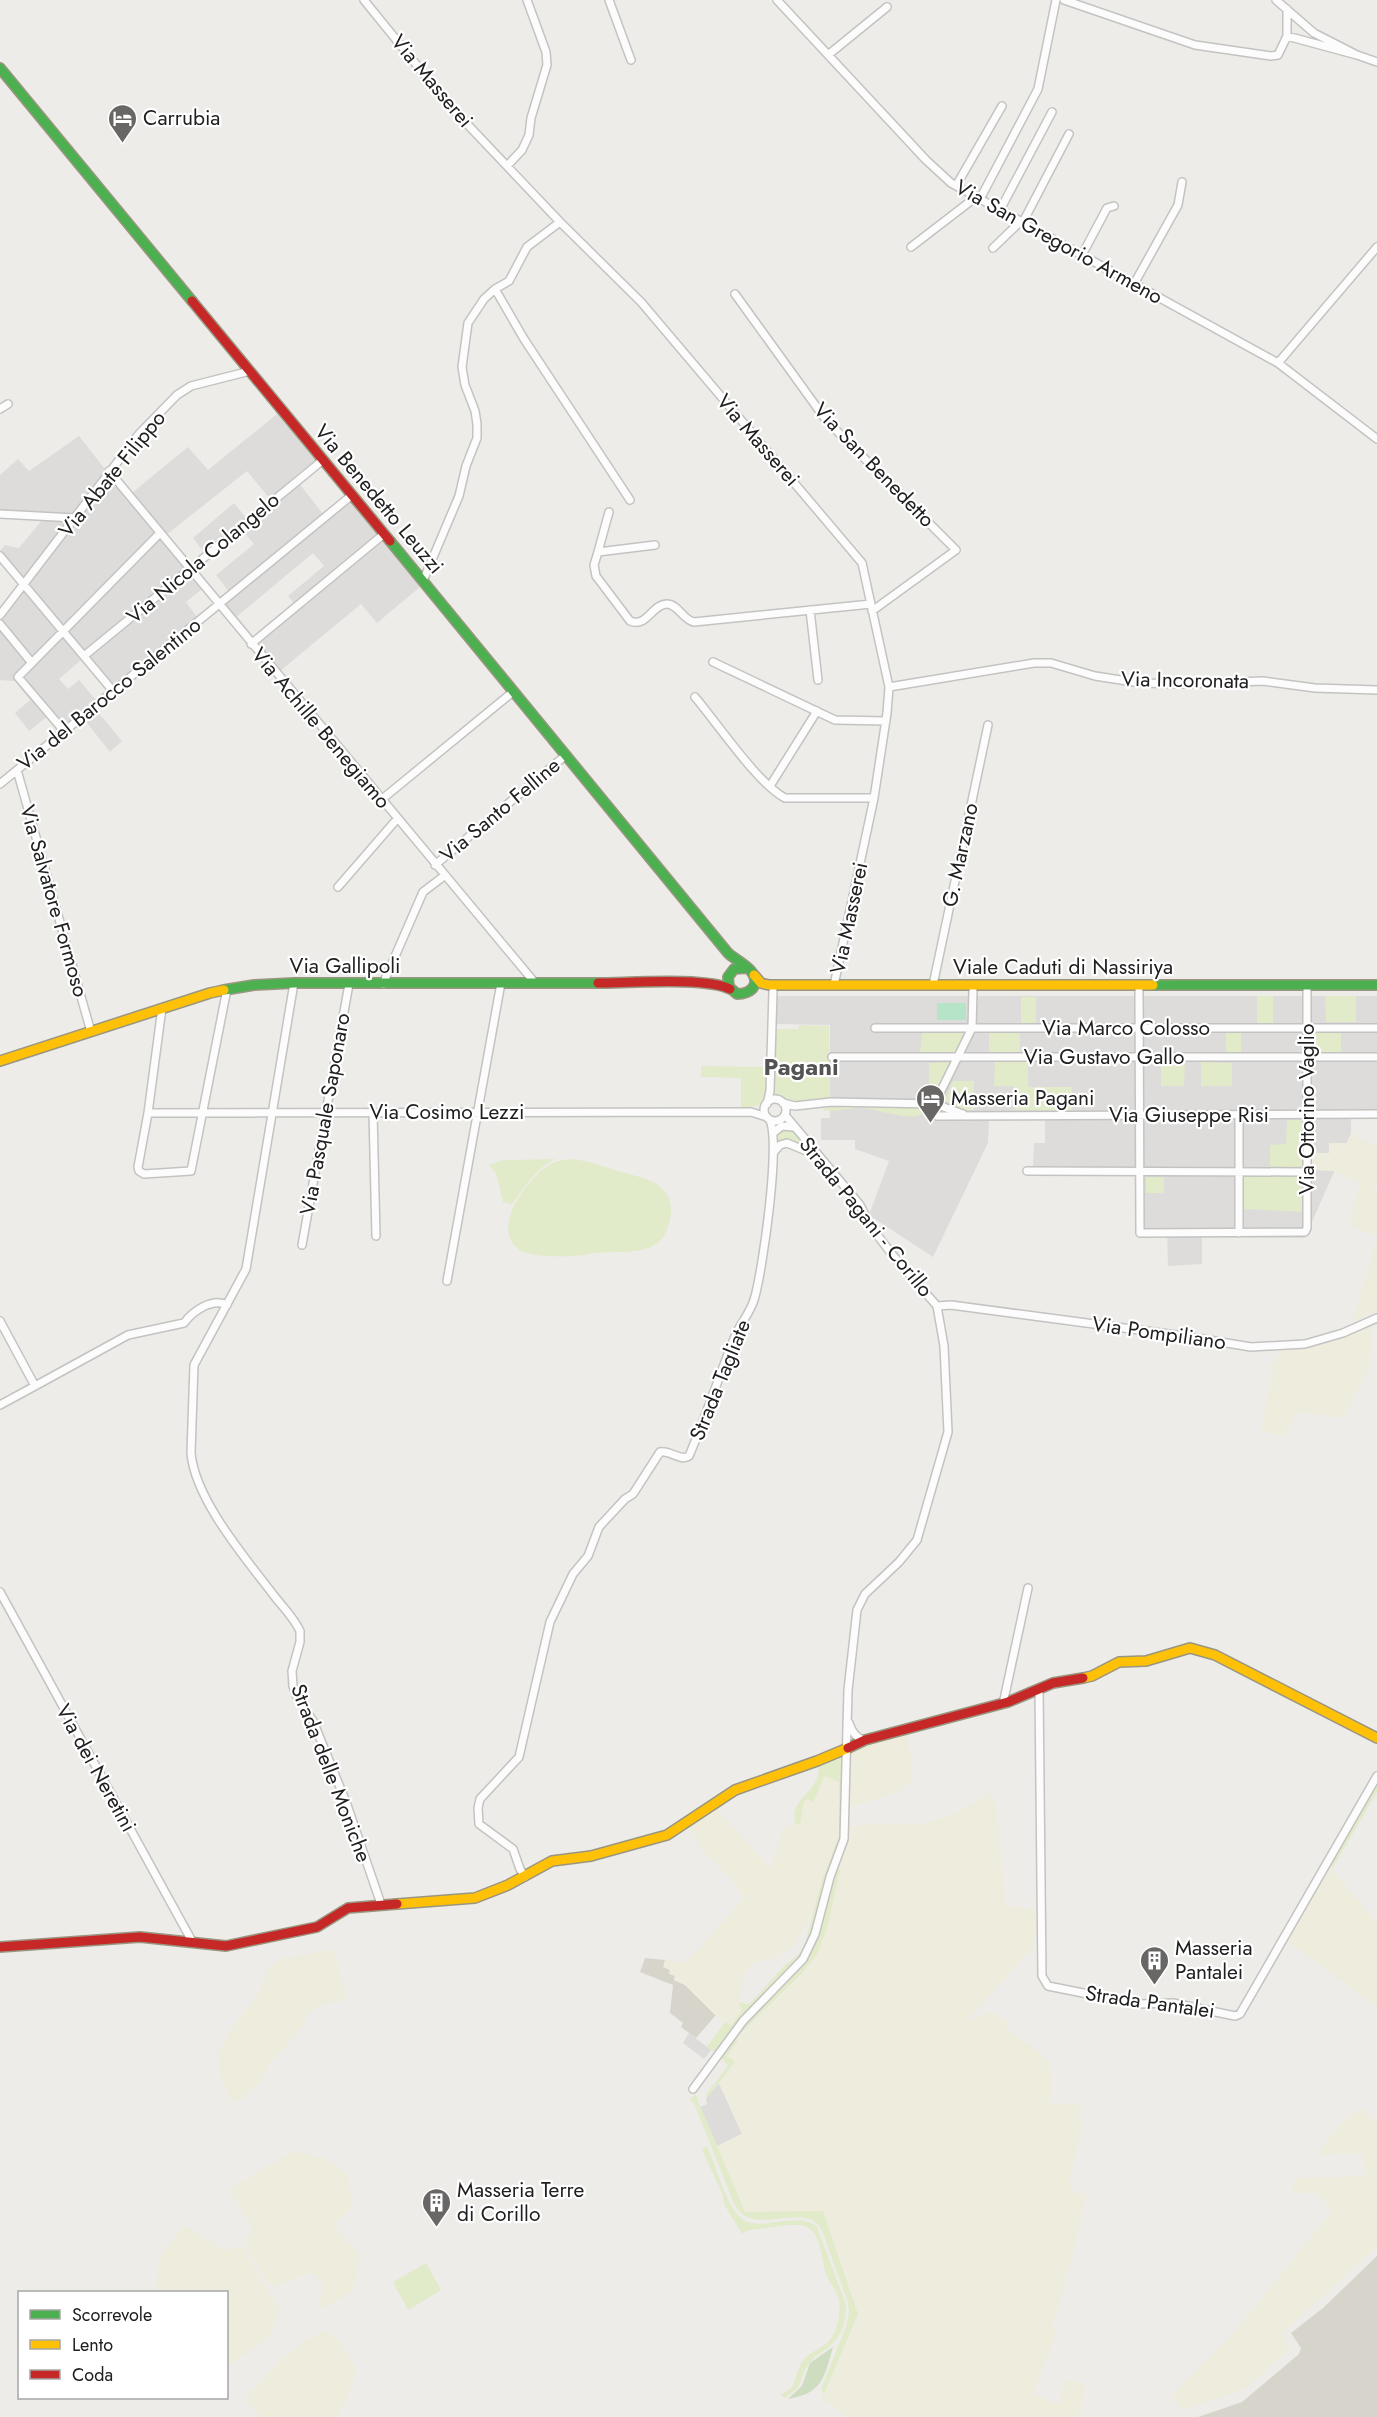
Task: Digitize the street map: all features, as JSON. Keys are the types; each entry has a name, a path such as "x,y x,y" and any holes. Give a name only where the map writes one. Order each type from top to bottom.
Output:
{"street":[{"name":"Via Masserei","path":"364,0 450,106 560,222 641,302 862,563 889,687 874,798 834,985"},
{"path":"507,166 522,150 529,135 531,118 547,65 546,52 527,0"},
{"path":"609,0 631,60"},
{"name":"Via San Gregorio Armeno","path":"777,0 926,160 956,186 1278,363 1377,439"},
{"path":"911,247 978,198 1038,89 1056,0"},
{"path":"1064,0 1195,45 1271,56 1278,55 1287,36 1287,9"},
{"path":"1276,0 1314,33 1356,55"},
{"path":"828,55 887,7"},
{"path":"1287,36 1377,62"},
{"name":"Via Benedetto Leuzzi","path":"0,68 729,954 749,971"},
{"path":"956,186 1002,106"},
{"path":"1000,210 1052,112"},
{"path":"993,248 1022,222 1069,134"},
{"path":"1134,284 1178,205 1182,182"},
{"path":"1082,255 1107,208 1114,206"},
{"path":"423,581 459,496 466,466 477,438 475,411 465,385 462,367 468,323 484,299 509,281 532,242 560,222"},
{"path":"1278,363 1377,247"},
{"path":"495,289 524,339 630,500"},
{"name":"Via San Benedetto","path":"735,294 826,420 956,550 871,607"},
{"name":"Via Abate Filippo","path":"0,615 139,434 185,389 250,371"},
{"path":"0,410 8,404"},
{"name":"Via Nicola Colangelo","path":"84,656 323,460"},
{"name":"Via Achille Benegiamo","path":"109,471 535,983"},
{"name":"Via del Barocco Salentino","path":"0,784 352,495"},
{"path":"609,512 594,565 596,576 634,622 643,620 659,606 670,604 684,618 694,622 810,610 871,607"},
{"path":"0,514 75,518"},
{"path":"64,731 18,677 160,533"},
{"path":"251,644 384,534"},
{"path":"598,552 655,546"},
{"path":"0,556 113,691"},
{"path":"810,610 818,680"},
{"path":"0,624 32,663"},
{"path":"713,662 835,720 886,722"},
{"name":"Via Incoronata","path":"889,687 1034,663 1051,663 1095,676 1140,683 1194,684 1255,681 1282,682 1315,688 1377,690"},
{"path":"381,800 514,691"},
{"path":"695,697 770,786 785,798 874,798"},
{"path":"770,786 817,711"},
{"name":"G. Marzano","path":"933,985 988,725"},
{"name":"Via Santo Felline","path":"435,865 566,755"},
{"name":"Via Salvatore Formoso","path":"17,770 91,1032"},
{"path":"338,887 397,819"},
{"path":"383,984 423,892 444,876"},
{"name":"Via Benedetto Leuzzi","path":"729,954 730,972"},
{"name":"Via Gallipoli","path":"701,983 719,980 737,968 749,971"},
{"path":"749,971 754,984 749,992"},
{"name":"Viale Caduti di Nassiriya","path":"749,971 760,983 769,985 1377,985"},
{"path":"730,972 727,982 730,989"},
{"name":"Via Gallipoli","path":"0,1061 227,989 294,983 701,983 722,985 740,994 749,992"},
{"name":"Strada delle Moniche","path":"294,983 246,1269 194,1365 190,1441 192,1466 204,1495 221,1523 300,1631 300,1642 292,1671 293,1686 297,1697 313,1721 346,1802 381,1904"},
{"path":"447,1281 501,983"},
{"name":"Via Pasquale Saponaro","path":"302,1245 349,984"},
{"path":"162,1008 148,1113 138,1167 139,1171 144,1174 191,1171 227,989"},
{"name":"Via Ottorino Vaglio","path":"1239,1233 1300,1233 1307,1228 1307,990"},
{"name":"Viale Caduti di Nassiriya","path":"749,992 1377,990"},
{"path":"768,1118 773,991"},
{"path":"935,1104 972,1028 973,991"},
{"path":"1138,991 1140,1233 1239,1233 1239,1115"},
{"name":"Via Marco Colosso","path":"875,1028 1377,1028"},
{"name":"Via Gustavo Gallo","path":"832,1057 1377,1057"},
{"name":"Via Giuseppe Risi","path":"783,1103 799,1106 830,1102 935,1104 966,1115"},
{"path":"769,1103 783,1103"},
{"name":"Via Cosimo Lezzi","path":"745,1112 769,1103"},
{"name":"Strada Pagani - Corillo","path":"693,2089 743,2021 796,1968 809,1950 830,1877 844,1839 847,1712 853,1629 865,1594 899,1562 917,1540 923,1527 948,1432 944,1346 937,1306 884,1245 871,1227 860,1205 794,1127 785,1114 783,1103"},
{"name":"Via Giuseppe Risi","path":"935,1104 933,1114 943,1117 966,1115 1377,1114"},
{"name":"Via Giuseppe Risi","path":"785,1114 799,1106"},
{"path":"373,1112 376,1236"},
{"name":"Via Cosimo Lezzi","path":"148,1113 745,1112 768,1118"},
{"name":"Strada Pagani - Corillo","path":"778,1121 785,1114"},
{"name":"Strada Pagani - Corillo","path":"768,1118 787,1122 794,1127"},
{"name":"Strada Tagliate","path":"525,1877 513,1849 479,1824 477,1815 480,1799 519,1757 550,1622 573,1574 588,1556 599,1527 625,1499 633,1494 660,1452 666,1451 682,1458 689,1456 738,1329 754,1298 766,1224 774,1152 774,1133 768,1118"},
{"path":"774,1133 782,1126 794,1127"},
{"path":"774,1152 780,1145 787,1143 818,1157"},
{"path":"1027,1171 1306,1172"},
{"path":"0,1405 128,1335 184,1323 188,1317 209,1304 222,1302 227,1305"},
{"name":"Via Pompiliano","path":"937,1306 951,1305 1184,1335 1251,1347 1305,1344 1343,1333 1377,1318"},
{"path":"0,1321 35,1386"},
{"path":"1003,1704 1028,1588"},
{"name":"Via dei Neretini","path":"0,1592 193,1943"},
{"path":"0,1947 140,1937 226,1946 318,1927 348,1908 475,1898 525,1877 552,1861 591,1856 660,1837 682,1827 730,1792 817,1761 865,1740 1003,1704 1066,1679 1092,1676 1119,1662 1146,1661 1184,1648 1194,1648 1215,1655 1377,1738"},
{"name":"Strada Pantalei","path":"1039,1689 1042,1976 1048,1986 1138,2004 1173,2003 1235,2016 1240,2014 1377,1776"},
{"path":"847,1712 854,1734 865,1740"}],"shaded area":[{"path":"277,414 316,460 294,477 327,519 350,502 420,587 377,623 361,604 280,671 256,644 298,608 288,596 324,566 313,553 234,619 224,604 233,597 216,575 254,544 243,531 209,559 193,538 234,503 251,524 275,505 247,471 161,539 202,589 186,602 197,617 112,685 87,655 59,679 68,689 79,680 95,699 91,704 122,741 110,752 79,713 64,725 53,712 29,731 15,713 30,700 15,681 0,680 0,610 27,585 0,551 5,545 19,548 47,514 0,510 0,475 18,459 29,471 79,436 127,497 188,447 208,470"},
{"path":"775,996 1377,996 1377,1110 1351,1111 1351,1133 1305,1238 1202,1237 1202,1264 1168,1266 1167,1230 1145,1230 1145,1169 1033,1169 1034,1143 1045,1143 1045,1119 989,1120 988,1143 933,1257 869,1215 889,1161 855,1149 855,1140 821,1140 821,1118 830,1118 830,1025 774,1024"},
{"path":"1352,1133 1377,1147 1377,1181 1373,1190 1377,1192 1377,1236 1352,1227 1350,1219 1360,1183 1333,1171 1311,1170 1311,1153 1329,1153 1329,1143 1347,1143"},
{"path":"1377,1240 1377,1312 1352,1321"},
{"path":"1372,1326 1370,1364 1343,1418 1302,1412 1296,1415 1284,1436 1261,1431 1272,1375 1270,1366 1285,1348 1333,1341"},
{"path":"907,1732 912,1783 900,1787 901,1791 850,1807 849,1750"},
{"path":"824,1775 839,1782 839,1836 837,1846 825,1870 815,1909 794,1945 776,1958 753,1963 744,1975 739,2005 743,2009 742,2015 734,2029 724,2024 685,1985 674,1980 675,1976 669,1974 670,1970 663,1967 665,1960 684,1963 744,1897 728,1876 705,1853 688,1825 705,1815 709,1816 709,1810 714,1806 770,1868 784,1828 800,1824 804,1801 808,1799 813,1803"},
{"path":"990,1793 996,1805 1006,1906 1039,1909 1039,1931 1031,1942 1035,1946 971,2016 969,2022 991,2011 1008,2023 1008,2031 1033,2047 1049,2062 1052,2087 1049,2103 1057,2105 1077,2103 1081,2106 1077,2119 1083,2123 1070,2179 1071,2190 1086,2196 1070,2267 1067,2270 1060,2302 1052,2323 1055,2337 1036,2386 1035,2395 1058,2404 1066,2380 1086,2384 1080,2417 849,2417 822,2400 858,2314 823,2211 745,2212 717,2146 742,2134 719,2083 733,2065 727,2056 737,2042 736,2037 739,2032 743,2033 802,1973 823,1941 848,1825 853,1827 867,1824 921,1824 949,1816"},
{"path":"1331,1862 1332,1869 1377,1923 1377,2007 1286,1941"},
{"path":"334,1949 347,2000 317,2006 310,2012 301,2028 270,2064 258,2085 241,2100 232,2102 220,2075 218,2052 238,2019 257,1997 267,1971 279,1959"},
{"path":"645,1958 665,1960 664,1967 675,1976 674,1980 685,1985 716,2015 696,2038 681,2027 683,2023 670,2013 673,1985 640,1972"},
{"path":"689,2033 711,2050 704,2059 683,2043"},
{"path":"719,2083 742,2134 717,2146 700,2107 707,2104 706,2099"},
{"path":"1362,2108 1377,2122 1377,2247 1282,2333 1289,2349 1245,2389 1183,2410 1171,2396 1229,2338 1333,2210 1316,2193 1293,2193 1292,2189 1298,2178 1366,2176 1363,2154 1317,2155 1338,2126 1353,2112"},
{"path":"299,2152 326,2159 344,2171 348,2178 352,2200 350,2210 337,2221 336,2226 340,2234 359,2254 357,2279 351,2293 325,2307 321,2307 319,2303 323,2285 314,2274 304,2274 278,2287 269,2284 245,2245 245,2240 251,2234 251,2226 230,2191 232,2187 291,2153"},
{"path":"186,2226 221,2249 241,2246 280,2309 270,2337 228,2367 228,2291 156,2291 159,2258 182,2227"},
{"path":"1377,2256 1377,2417 1198,2417 1242,2402 1299,2354 1301,2348 1291,2333 1323,2308"},
{"path":"322,2331 332,2334 340,2342 357,2370 345,2403 337,2417 261,2417 248,2403 247,2396 277,2363"}],"green space":[{"path":"1257,996 1273,996 1273,1023 1257,1023"},
{"path":"1325,996 1356,996 1356,1022 1326,1022"},
{"path":"1021,997 1036,997 1036,1023 1021,1023"},
{"path":"937,1003 966,1003 966,1020 937,1020"},
{"path":"799,1025 829,1026 830,1098 790,1102 773,1094 775,1029 798,1029"},
{"path":"1226,1032 1241,1032 1241,1052 1226,1052"},
{"path":"1311,1032 1341,1032 1341,1052 1311,1052"},
{"path":"922,1033 964,1033 955,1052 920,1052"},
{"path":"989,1033 1020,1033 1020,1052 989,1052"},
{"path":"951,1062 939,1086 929,1086 929,1063"},
{"path":"995,1062 1028,1062 1028,1087 1072,1087 1072,1110 1015,1110 1014,1086 994,1086"},
{"path":"1161,1062 1185,1062 1184,1086 1161,1086"},
{"path":"1201,1062 1232,1063 1232,1086 1201,1086"},
{"path":"701,1066 768,1067 766,1097 758,1105 741,1108 741,1078 701,1077"},
{"path":"953,1081 974,1081 974,1110 963,1110 944,1101"},
{"path":"829,1106 929,1108 916,1116 907,1116 861,1108 823,1110"},
{"path":"1287,1120 1303,1120 1303,1167 1270,1167 1270,1145 1286,1144"},
{"path":"791,1128 808,1149 787,1140 776,1145 780,1130"},
{"path":"555,1159 536,1173 512,1204 503,1202 496,1173 489,1165 503,1160"},
{"path":"572,1159 649,1180 663,1189 670,1203 671,1213 667,1229 659,1242 637,1251 569,1256 542,1256 520,1250 511,1241 508,1231 509,1219 514,1206 529,1183 546,1167 555,1162"},
{"path":"1243,1176 1303,1176 1303,1212 1243,1209"},
{"path":"1146,1177 1164,1177 1164,1193 1146,1193"},
{"path":"845,1752 843,1840 807,1952 717,2053 707,2047 725,2022 731,2026 743,2009 739,2005 740,2002 748,2005 804,1947 823,1877 839,1836 839,1782 824,1776 813,1803 808,1799 804,1801 800,1824 795,1824 795,1814 797,1806 815,1783 819,1764"},
{"path":"1377,1782 1377,1792 1332,1869 1331,1862"},
{"path":"847,1825 846,1844 837,1868 840,1870 827,1928 817,1954 802,1973 741,2033 738,2032 741,2025 807,1956"},
{"path":"734,2036 737,2042 727,2056 735,2062 706,2099 707,2093 728,2066 720,2056"},
{"path":"695,2094 745,2212 823,2211 858,2314 824,2394 822,2387 847,2324 849,2313 848,2302 822,2231 815,2222 805,2218 755,2219 744,2215 735,2206 694,2103 690,2100"},
{"path":"707,2146 730,2203 741,2218 757,2224 800,2220 817,2227 845,2302 845,2318 837,2339 813,2358 799,2386 784,2398 781,2394 793,2385 802,2362 833,2336 839,2314 838,2297 827,2276 816,2236 807,2227 787,2225 748,2230 742,2234 724,2204 723,2195 702,2150"},
{"path":"426,2263 441,2290 408,2310 393,2282"},
{"path":"833,2347 824,2375 815,2388 809,2393 788,2399 802,2386 810,2363"}],"traffic: fast":[{"path":"0,68 192,301"},
{"path":"390,541 728,953 751,971 754,976 754,986 747,992 737,994 729,987 728,977 734,969 746,968"},
{"path":"224,990 254,985 294,983 598,983"},
{"path":"1153,985 1377,985"}],"traffic: slow":[{"path":"754,975 761,983 769,985 1153,985"},
{"path":"0,1061 224,990"},
{"path":"1083,1678 1092,1676 1119,1662 1146,1661 1190,1648 1215,1655 1377,1738"},
{"path":"397,1904 475,1898 508,1885 552,1861 591,1856 667,1835 735,1790 848,1748"}],"traffic: jam":[{"path":"192,301 390,541"},
{"path":"598,983 686,982 719,985 730,989"},
{"path":"848,1748 865,1740 1008,1702 1053,1683 1083,1678"},
{"path":"0,1947 140,1937 226,1946 317,1927 348,1908 397,1904"}],"place":[{"name":"Carrubia","path":"122,144"},
{"name":"Masseria Pagani","path":"930,1124"},
{"name":"Masseria Pantalei","path":"1154,1986"},
{"name":"Masseria Terre di Corillo","path":"436,2228"}],"district":[{"name":"Pagani","path":"801,1067"}]}
